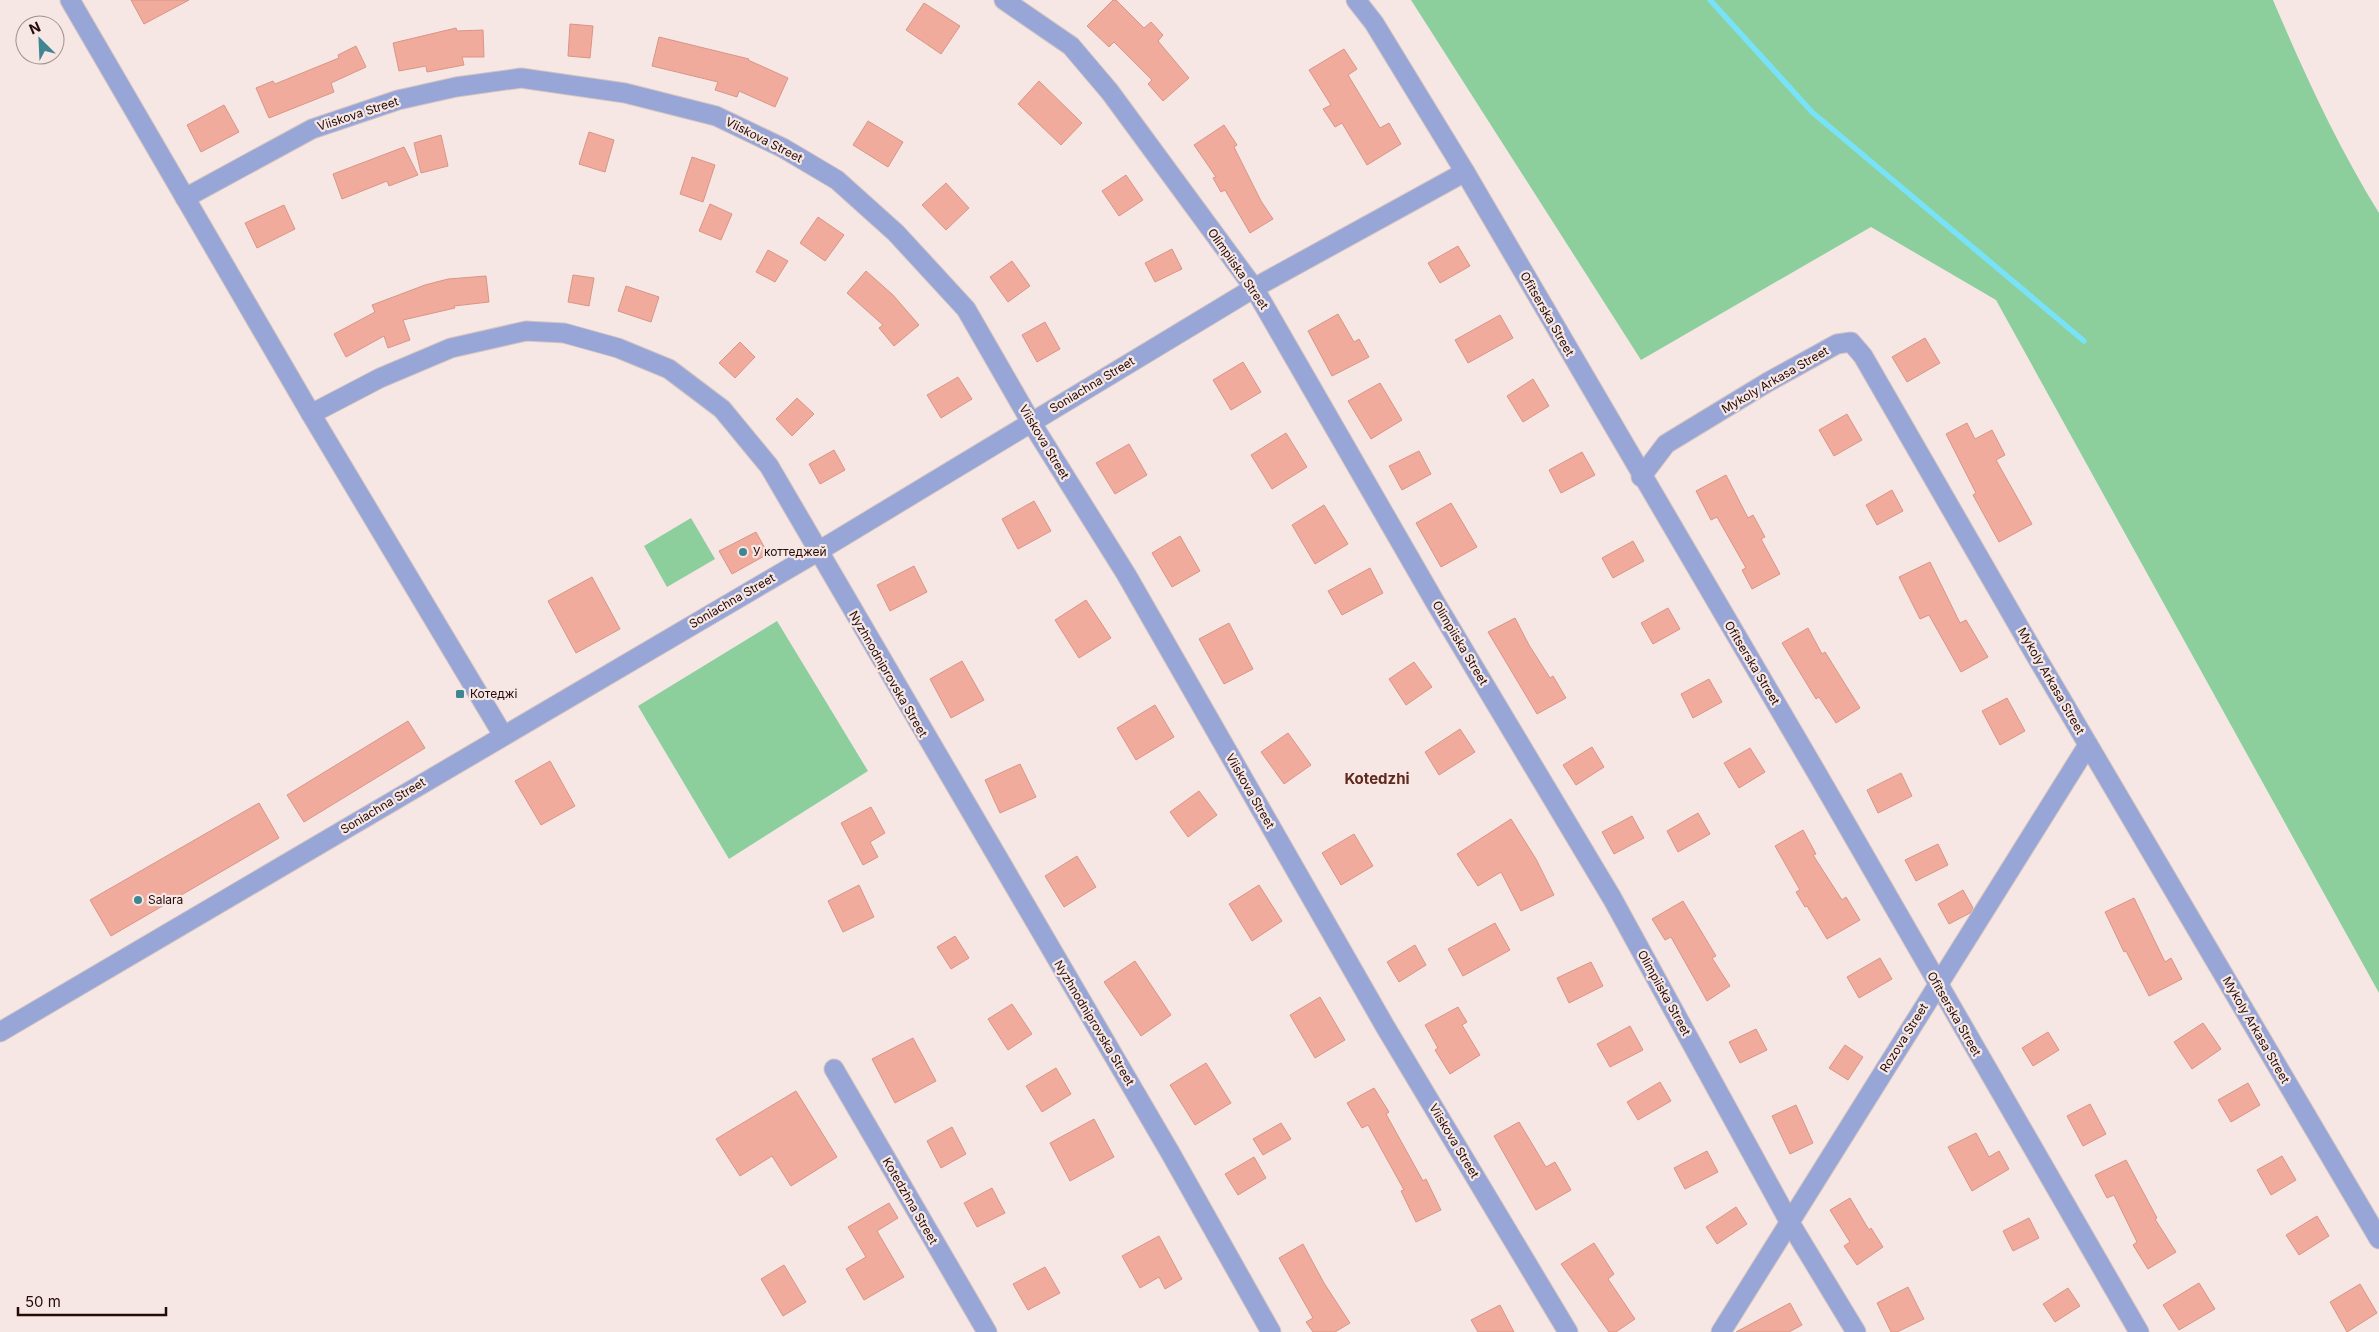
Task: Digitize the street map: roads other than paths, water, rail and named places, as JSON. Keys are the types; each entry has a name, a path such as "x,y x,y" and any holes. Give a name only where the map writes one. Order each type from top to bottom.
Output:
{"street":[{"path":"70,0 311,414 503,735"},
{"name":"Olimpiiska Street","path":"1004,0 1071,46 1110,92 1254,288 1435,602 1612,898 1790,1223 1856,1332"},
{"name":"Ofitserska Street","path":"1356,0 1374,23 1465,172 2139,1332"},
{"name":"Viiskova Street","path":"186,198 312,129 398,100 456,87 521,78 625,93 716,116 783,148 837,180 896,232 966,309 1031,422 1126,574 1386,1028 1568,1332"},
{"name":"Soniachna Street","path":"0,1032 817,552 1254,288 1465,172"},
{"name":"Nyzhnodniprovska Street","path":"311,414 380,378 451,348 526,331 564,333 618,348 669,369 722,409 769,466 817,552 1170,1154 1271,1332"},
{"name":"Mykoly Arkasa Street","path":"1642,477 1666,444 1768,382 1837,344 1851,342 1863,356 2088,745 2379,1239"},
{"name":"Rozova Street","path":"1721,1332 2088,745"},
{"name":"Kotedzhna Street","path":"834,1069 987,1332"}],"waterway":[{"path":"1710,0 1812,112 2084,341"}],"place":[{"name":"У коттеджей","path":"743,552"},
{"name":"Котеджі","path":"460,694"},
{"name":"Salara","path":"138,900"}],"district":[{"name":"Kotedzhi","path":"1377,779"}]}
